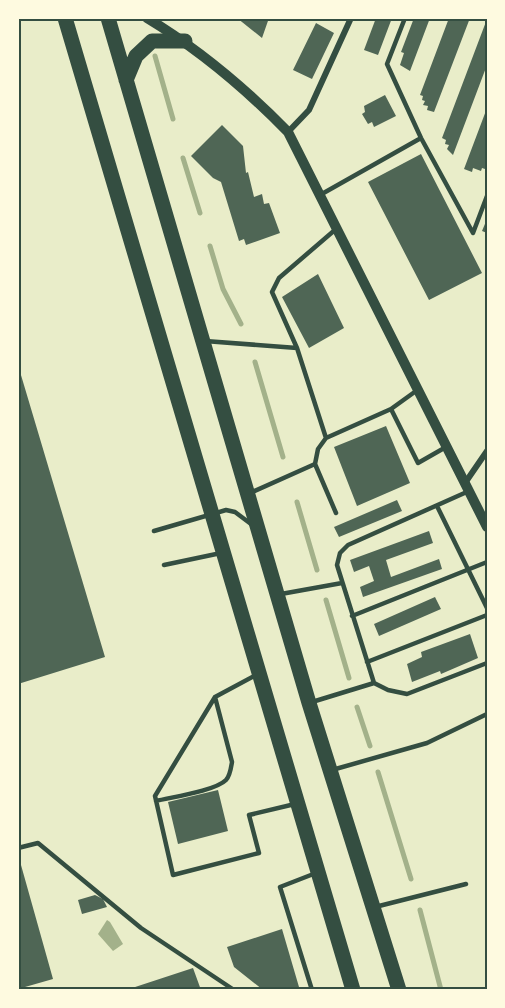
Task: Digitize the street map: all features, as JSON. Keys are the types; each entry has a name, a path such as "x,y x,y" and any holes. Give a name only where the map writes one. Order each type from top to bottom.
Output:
{"main road":[{"path":"65,18 353,990"},
{"path":"108,18 309,703 375,907 399,990"},
{"path":"126,80 136,56 152,41 185,41"}],"street":[{"path":"147,18 185,41 259,102 288,132 487,527"},
{"path":"288,132 309,110 351,18"},
{"path":"467,487 487,451"}],"lane":[{"path":"405,18 387,64 421,138 473,233 487,196"},
{"path":"320,195 421,138"},
{"path":"326,438 297,348 272,292 279,278 336,229"},
{"path":"203,340 297,348"},
{"path":"336,513 315,464 318,448 326,438 391,409 418,390"},
{"path":"391,409 418,463 446,447"},
{"path":"248,494 315,464"},
{"path":"374,683 337,565 340,553 348,545 437,506 467,487"},
{"path":"437,506 487,608"},
{"path":"154,531 210,513 235,512 259,529"},
{"path":"165,565 222,553"},
{"path":"352,616 487,562"},
{"path":"278,594 342,583"},
{"path":"367,662 487,615"},
{"path":"309,703 374,683 388,690 407,694 487,663"},
{"path":"258,674 215,698 155,796 173,875 259,853 249,815 297,804"},
{"path":"156,801 215,786 226,780 231,770 231,762 215,698"},
{"path":"331,771 427,744 487,714"},
{"path":"18,848 38,843 141,928 234,990"},
{"path":"312,990 280,887 318,873"},
{"path":"375,907 465,884"}],"shaded area":[{"path":"107,920 123,944 113,951 98,934"}],"building":[{"path":"237,18 269,18 262,38"},
{"path":"376,18 392,18 378,55 364,50"},
{"path":"414,18 430,18 410,71 400,65 404,53 401,52"},
{"path":"449,18 470,18 434,112 427,110 428,106 423,105 425,101 420,95"},
{"path":"487,19 487,65 453,155 447,149 449,145 445,144 446,140 442,138"},
{"path":"316,23 334,33 312,79 293,70"},
{"path":"385,95 396,116 374,127 372,122 368,124 362,114 365,112 364,106"},
{"path":"487,108 487,163 485,169 482,168 481,171 473,168 472,172 464,169"},
{"path":"222,125 243,146 246,173 248,172 254,197 262,194 264,204 269,203 280,233 246,245 244,239 239,241 221,182 213,178 191,156"},
{"path":"421,154 482,273 429,300 368,182"},
{"path":"487,219 487,233 482,231"},
{"path":"318,274 344,328 309,348 282,297"},
{"path":"18,365 105,657 18,684"},
{"path":"386,426 410,483 357,506 334,447"},
{"path":"397,500 402,511 339,537 334,527"},
{"path":"429,531 433,543 386,560 391,577 439,559 442,569 363,597 360,587 374,581 369,566 354,572 350,560"},
{"path":"435,597 441,609 379,636 374,624"},
{"path":"470,634 478,658 441,674 440,671 412,682 407,664 422,657 421,652"},
{"path":"218,790 228,831 178,844 168,802"},
{"path":"18,865 21,865 53,979 18,989"},
{"path":"95,895 103,899 107,907 82,914 78,900"},
{"path":"282,929 299,987 289,990 263,990 234,967 227,947"},
{"path":"193,968 201,990 126,990"}],"waterway":[{"path":"155,56 173,119"},
{"path":"183,158 200,213"},
{"path":"210,246 223,289 241,324"},
{"path":"255,362 283,457"},
{"path":"297,502 317,570"},
{"path":"326,600 349,678"},
{"path":"357,707 370,746"},
{"path":"378,772 411,879"},
{"path":"420,910 441,990"}]}
